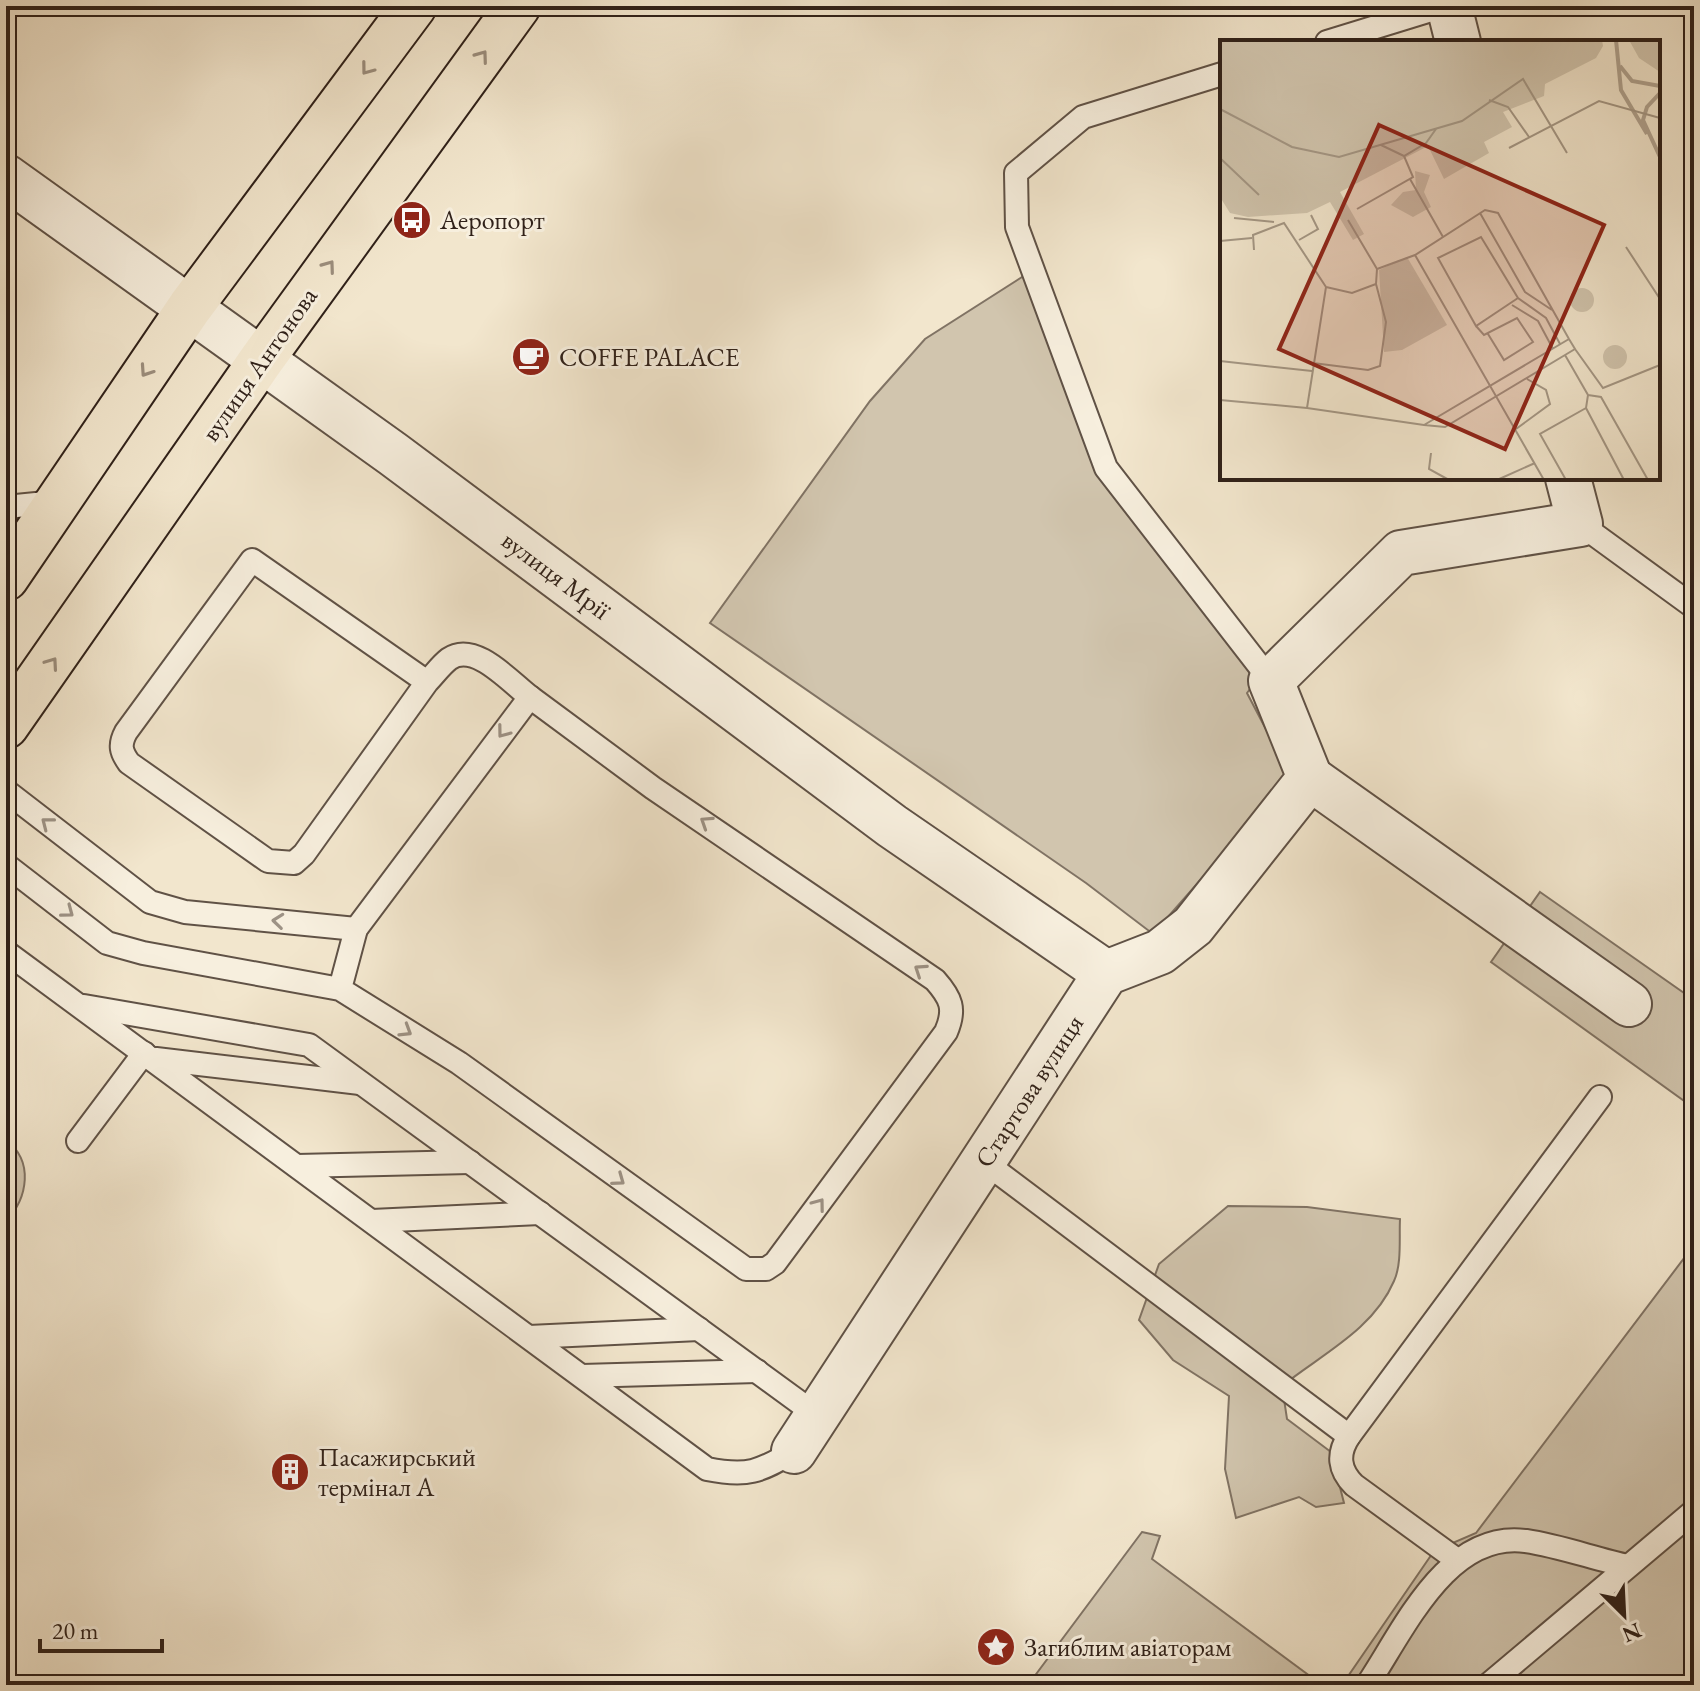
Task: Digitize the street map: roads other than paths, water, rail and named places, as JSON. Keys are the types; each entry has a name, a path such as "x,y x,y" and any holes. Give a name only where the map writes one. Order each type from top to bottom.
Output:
{"main road":[{"path":"6,578 190,307 414,6"},
{"name":"вулиця Антонова","path":"6,726 262,359 518,6"}],"street":[{"path":"1446,6 1457,40"},
{"name":"вулиця Мрії","path":"6,177 262,359 892,826 1106,973"},
{"path":"1569,480 1580,524 1401,553 1271,681 1310,778 1629,1004"},
{"path":"1106,973 1160,952 1193,926 1310,778"},
{"name":"Стартова вулиця","path":"806,1433 1106,973"}],"lane":[{"path":"1334,40 1446,6"},
{"path":"1220,75 1083,117 1016,173 1017,227 1106,468 1271,681"},
{"path":"6,507 56,502"},
{"path":"1580,524 1694,607"},
{"path":"6,865 107,943 143,953 340,989 459,1063 746,1269 755,1271 775,1263 946,1032 953,1015 950,996 935,980 653,788 476,656 462,654 449,659 427,682 304,854 294,863 268,861 183,803 129,763 122,754 121,742 126,732 252,560 427,682"},
{"path":"340,989 356,929 530,697"},
{"path":"6,791 150,902 185,912 356,929"},
{"path":"6,952 707,1469 739,1475 767,1468 806,1433 757,1371 309,1045 81,1006"},
{"path":"148,1056 365,1083"},
{"path":"78,1141 148,1056"},
{"path":"1457,1560 1344,1475 1340,1458 1349,1436 1600,1097"},
{"path":"983,1161 1349,1436"},
{"path":"297,1166 470,1162"},
{"path":"372,1221 540,1213"},
{"path":"529,1337 699,1329"},
{"path":"582,1376 757,1371"},
{"path":"1488,1685 1694,1511"},
{"path":"1367,1685 1439,1578 1457,1560 1487,1543 1524,1541 1628,1566"}],"place":[{"name":"Аеропорт","path":"412,220"},
{"name":"COFFE PALACE","path":"531,357"},
{"name":"Пасажирський термінал A","path":"290,1472"},
{"name":"Загиблим авіаторам","path":"996,1647"}]}
